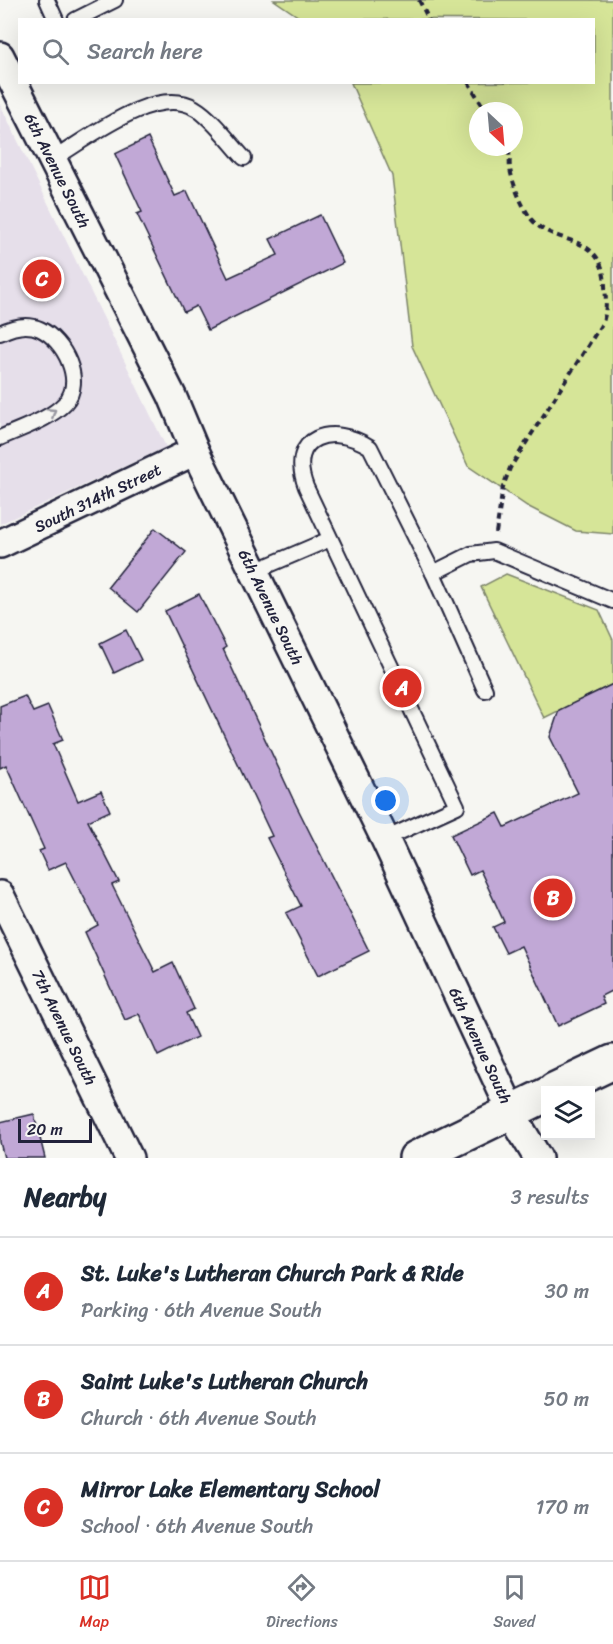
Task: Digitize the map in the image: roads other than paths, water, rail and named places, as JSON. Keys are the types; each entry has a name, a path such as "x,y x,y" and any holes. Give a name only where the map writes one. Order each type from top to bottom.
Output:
{"street":[{"name":"6th Avenue South","path":"0,56 172,396 195,451 385,839 512,1111 538,1158"},
{"name":"South 314th Street","path":"0,544 195,451"},
{"name":"7th Avenue South","path":"0,895 129,1158"},
{"path":"562,1086 613,1062"},
{"path":"416,1158 541,1097"}],"lane":[{"path":"47,0 55,18"},
{"path":"79,18 115,0"},
{"path":"53,159 140,108 176,100 196,108 244,158"},
{"path":"0,333 24,326 40,329 53,338 64,351 72,371 73,389 66,402 54,412 0,438"},
{"path":"385,839 457,807 300,471 300,456 310,442 322,437 337,435 356,438 370,447 378,458 485,690"},
{"path":"255,571 330,539"},
{"path":"433,573 471,554 494,551 613,601"}],"place":[{"name":"Mirror Lake Elementary School","path":"42,279"},
{"name":"St. Luke's Lutheran Church Park & Ride","path":"402,688"},
{"name":"Saint Luke's Lutheran Church","path":"553,898"}]}
